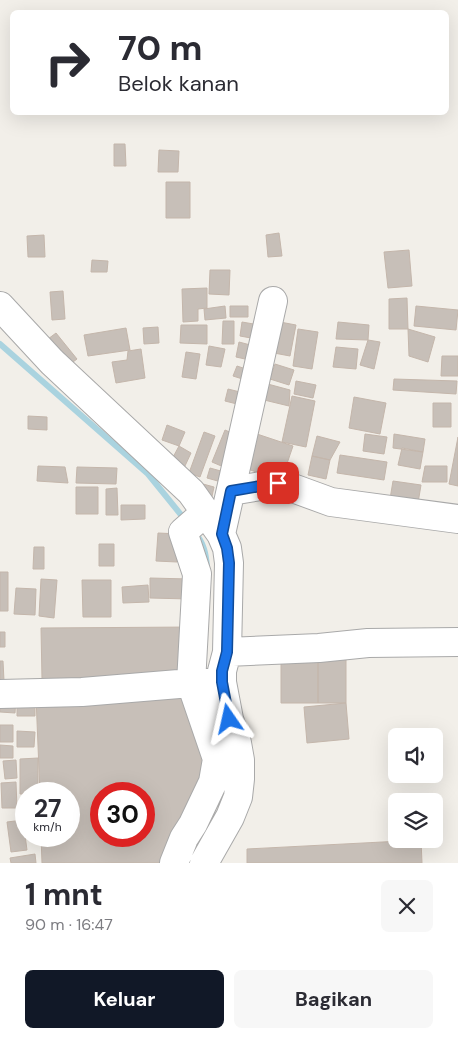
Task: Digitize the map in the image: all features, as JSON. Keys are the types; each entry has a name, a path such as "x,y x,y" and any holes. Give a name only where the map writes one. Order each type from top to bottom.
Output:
{"street":[{"path":"174,863 184,838 194,824 213,782 217,759 196,574 183,532 204,523 231,491 273,301"},
{"path":"0,306 52,362 191,492 204,523 227,548 229,563 227,652 222,671 208,683 82,692 0,694"},
{"path":"231,491 278,483 331,502 458,519"},
{"path":"227,652 319,648 368,643 458,642"},
{"path":"204,863 230,817 238,797 240,779 240,760 237,743 229,719 208,683"}],"building":[{"path":"114,144 125,144 126,166 114,166"},
{"path":"159,150 179,151 178,172 158,172"},
{"path":"166,182 190,182 190,218 166,218"},
{"path":"279,233 282,256 268,257 266,235"},
{"path":"44,235 45,257 28,257 27,236"},
{"path":"409,250 412,286 388,288 384,252"},
{"path":"92,260 108,261 107,272 91,272"},
{"path":"210,270 230,270 229,295 209,294"},
{"path":"207,288 207,308 198,309 198,321 183,322 182,289"},
{"path":"63,291 65,319 52,320 50,292"},
{"path":"407,298 408,329 389,329 389,299"},
{"path":"225,306 226,318 205,320 204,309"},
{"path":"230,306 248,306 248,317 230,317"},
{"path":"416,306 458,310 456,330 414,326"},
{"path":"223,321 234,321 234,344 222,344"},
{"path":"242,322 265,326 262,340 240,336"},
{"path":"280,322 296,325 290,356 274,353"},
{"path":"338,322 369,325 368,340 336,339"},
{"path":"181,325 207,325 207,344 180,343"},
{"path":"158,327 159,343 144,344 143,328"},
{"path":"126,328 130,350 88,356 84,335"},
{"path":"298,329 318,332 312,369 293,366"},
{"path":"408,329 435,337 428,362 409,356"},
{"path":"56,333 77,359 65,368 44,342"},
{"path":"368,340 380,342 374,369 360,365"},
{"path":"239,342 258,347 254,361 236,357"},
{"path":"209,346 225,349 221,367 206,365"},
{"path":"336,347 358,349 356,369 333,367"},
{"path":"141,349 145,378 116,383 112,362 127,360 128,351"},
{"path":"186,352 200,354 196,379 182,377"},
{"path":"442,356 458,356 458,376 441,376"},
{"path":"275,364 294,370 289,385 270,379"},
{"path":"237,366 255,372 252,382 233,376"},
{"path":"394,379 457,381 456,394 393,390"},
{"path":"296,381 316,385 313,398 294,394"},
{"path":"264,383 290,390 289,406 260,399"},
{"path":"228,389 248,394 245,406 225,401"},
{"path":"292,396 315,401 306,447 282,442"},
{"path":"354,397 386,403 380,434 349,428"},
{"path":"433,403 451,403 451,427 433,427"},
{"path":"28,416 47,417 47,430 28,429"},
{"path":"167,425 185,432 179,446 162,440"},
{"path":"225,430 239,436 226,468 212,462"},
{"path":"204,432 215,436 200,477 189,473"},
{"path":"257,434 293,446 281,481 245,468"},
{"path":"365,434 387,437 384,454 363,451"},
{"path":"394,434 425,439 423,452 393,448"},
{"path":"317,436 340,442 330,460 312,456"},
{"path":"458,437 458,486 449,484"},
{"path":"179,446 191,453 184,468 171,461"},
{"path":"402,448 423,452 420,469 398,465"},
{"path":"340,455 387,462 384,480 337,473"},
{"path":"312,456 330,460 326,479 308,475"},
{"path":"38,466 65,467 68,483 37,481"},
{"path":"425,466 447,466 447,482 422,482"},
{"path":"77,467 117,468 116,484 76,483"},
{"path":"210,468 228,473 225,483 207,478"},
{"path":"393,481 421,485 418,503 390,499"},
{"path":"203,484 214,487 211,501 200,499"},
{"path":"76,487 98,487 98,514 76,514"},
{"path":"117,488 118,515 106,515 106,489"},
{"path":"121,505 145,505 145,519 121,520"},
{"path":"158,533 179,534 177,562 156,561"},
{"path":"99,544 114,544 114,566 99,566"},
{"path":"34,547 44,547 44,569 33,569"},
{"path":"0,572 8,572 8,611 0,611"},
{"path":"150,578 189,579 189,599 150,598"},
{"path":"41,579 57,580 54,618 39,616"},
{"path":"82,580 111,580 111,617 83,617"},
{"path":"148,585 149,602 123,603 122,587"},
{"path":"16,588 36,589 35,615 14,614"},
{"path":"192,627 184,676 42,679 41,628"},
{"path":"0,632 5,632 5,647 0,647"},
{"path":"281,654 318,654 318,703 281,703"},
{"path":"318,654 346,655 346,703 318,703"},
{"path":"0,661 3,661 4,681 0,682"},
{"path":"190,692 215,761 169,863 42,863 41,847 80,847 80,782 40,782 36,697"},
{"path":"0,697 16,698 15,713 0,712"},
{"path":"17,698 35,699 35,716 17,716"},
{"path":"346,703 349,739 307,743 304,707"},
{"path":"0,725 13,725 13,742 0,742"},
{"path":"17,731 35,732 34,747 17,747"},
{"path":"0,745 13,746 13,758 0,758"},
{"path":"38,758 38,782 20,782 20,759"},
{"path":"16,760 17,778 5,779 3,761"},
{"path":"15,782 15,808 2,808 1,783"},
{"path":"15,821 15,847 27,847 27,850 11,852 7,822"},
{"path":"388,842 388,848 421,848 422,863 247,863 247,849"},
{"path":"35,854 36,863 11,863 10,858"}],"waterway":[{"path":"0,344 148,474 186,521"},
{"path":"195,533 204,549 207,567"}],"route":[{"path":"229,719 222,682 222,671 227,652 229,563 227,548 222,534 231,491 278,483"}]}
